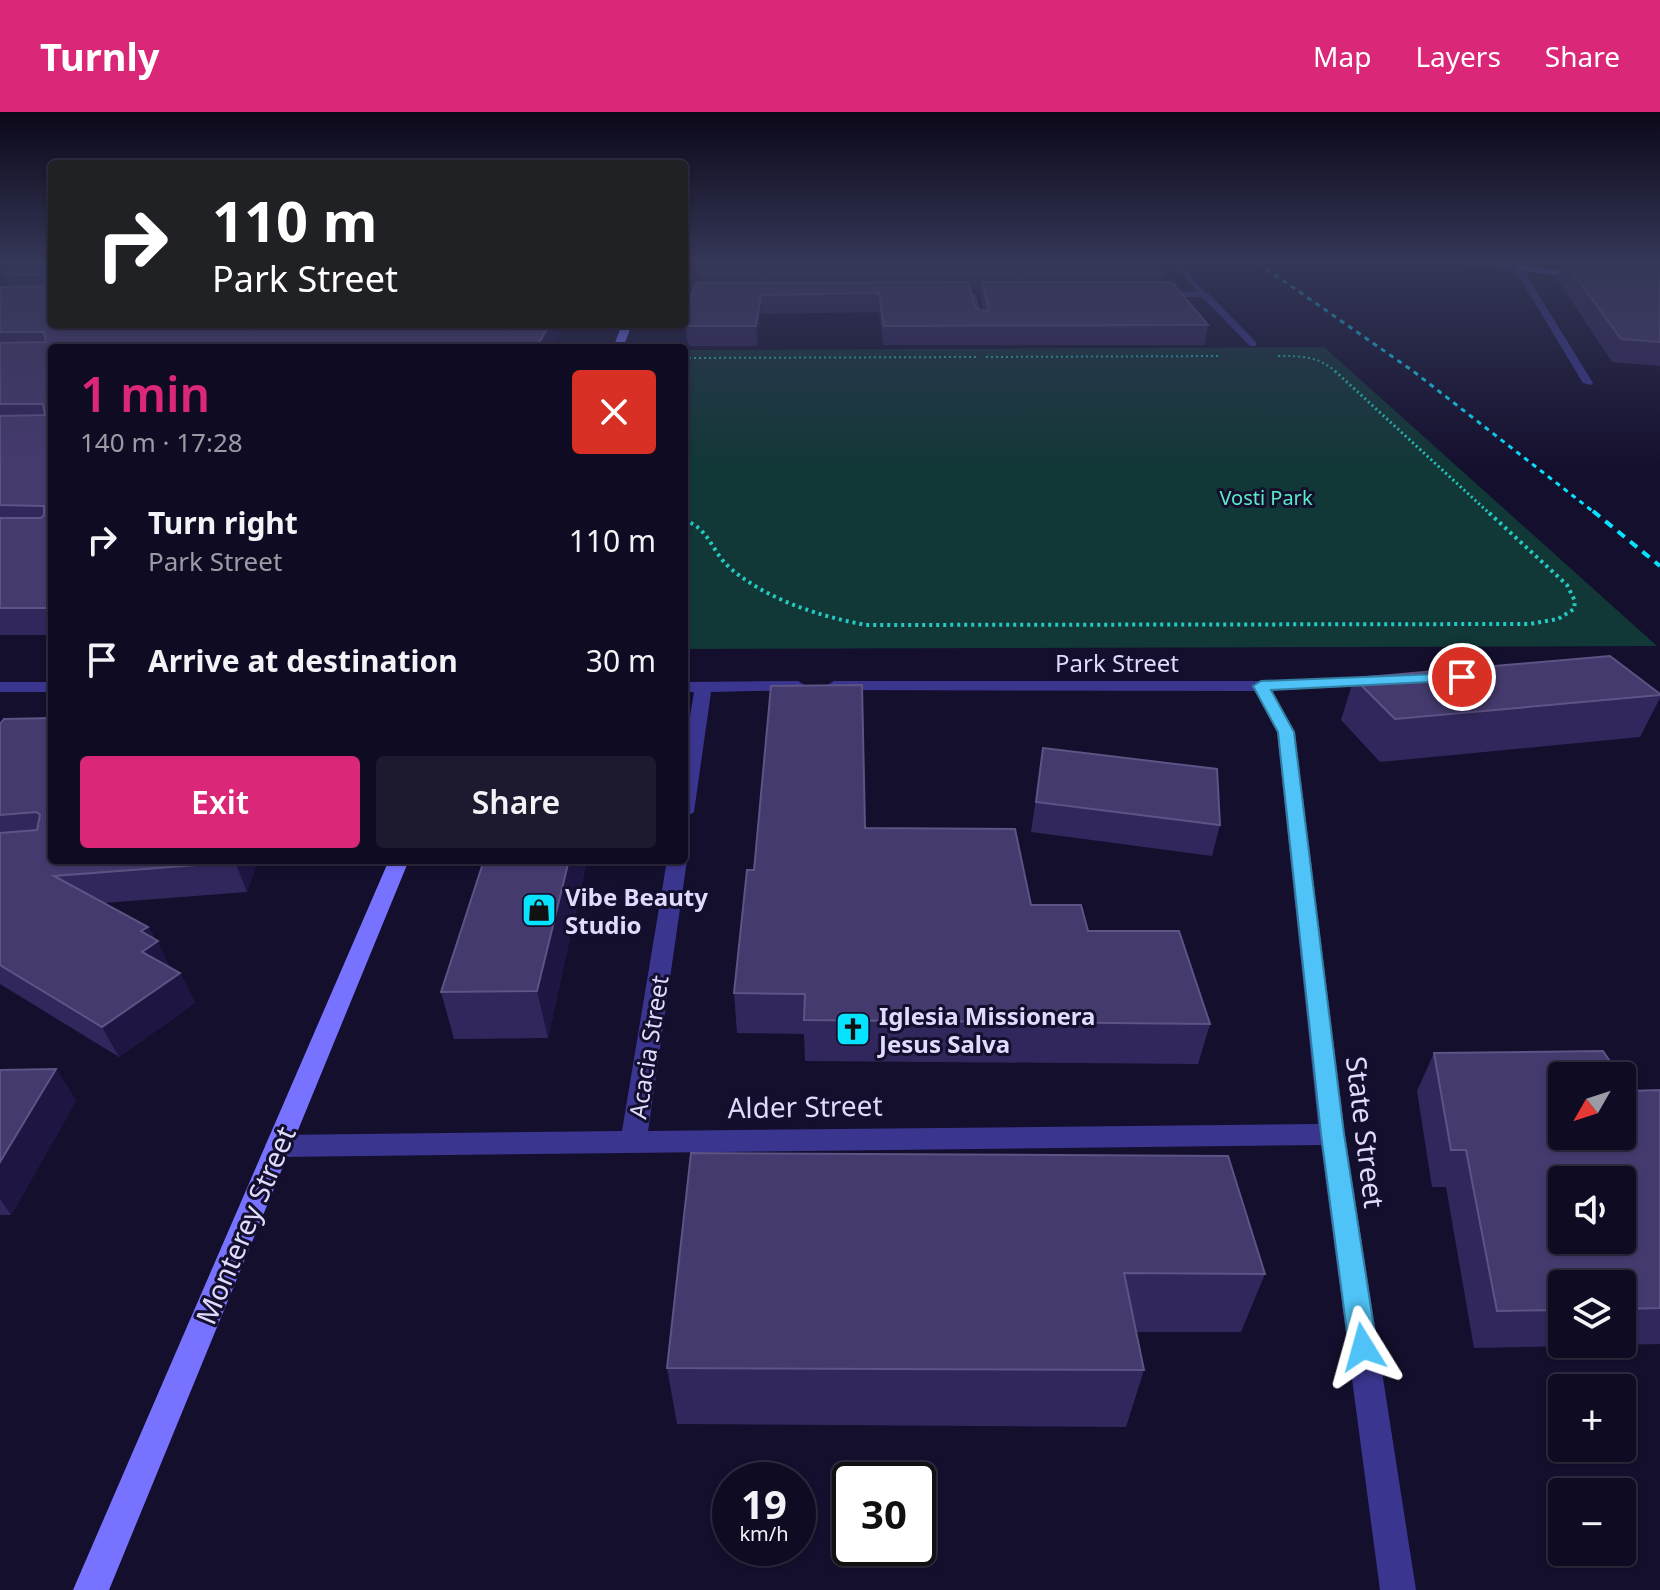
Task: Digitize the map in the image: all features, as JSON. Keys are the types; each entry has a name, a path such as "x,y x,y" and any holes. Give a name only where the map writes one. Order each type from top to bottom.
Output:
{"street":[{"path":"1241,332 1253,344"},
{"path":"1557,332 1588,383"},
{"name":"Park Street","path":"688,687 1261,686 1393,680"},
{"path":"688,785 703,686"},
{"name":"State Street","path":"1261,686 1286,732 1332,1134 1398,1590"},
{"path":"0,687 48,687"},
{"name":"Monterey Street","path":"91,1590 397,864"},
{"name":"Acacia Street","path":"634,1140 676,864"},
{"name":"Alder Street","path":"278,1146 1332,1134"}],"path":[{"path":"688,358 1223,356"},
{"path":"688,521 703,526 727,565 760,587 809,612 866,625 1530,624 1558,619 1574,609 1575,601 1567,585 1326,363 1307,356 1270,356"}],"green space":[{"name":"Vosti Park","path":"1324,347 1657,646 688,649 688,350"}],"building":[{"path":"0,332 545,332 538,344 48,344 48,608 0,608 0,518 41,518 44,506 0,505 0,416 45,415 43,404 0,404 0,343 46,342 44,332"},
{"path":"1616,332 1660,332 1660,342 1621,339"},
{"path":"1610,656 1660,695 1395,719 1354,678"},
{"path":"862,685 865,828 1015,829 1031,905 1081,905 1088,931 1179,931 1210,1024 804,1020 805,994 734,993 747,870 754,870 771,686"},
{"path":"48,718 48,864 209,864 54,876 148,927 141,931 158,941 142,952 180,973 102,1027 0,965 0,833 37,830 40,815 37,812 0,815 0,724 4,719"},
{"path":"1043,748 1217,769 1220,825 1036,802"},
{"path":"483,864 568,864 537,991 441,992"},
{"path":"1603,1051 1610,1062 1548,1062 1548,1150 1636,1150 1636,1091 1660,1090 1660,1308 1636,1309 1636,1270 1548,1270 1548,1310 1497,1311 1466,1150 1451,1150 1434,1053"},
{"path":"56,1069 0,1162 0,1070"},
{"path":"691,1153 1228,1156 1265,1274 1124,1273 1144,1370 667,1368"}],"railway":[{"path":"1357,332 1413,371 1595,513"},
{"path":"1593,511 1660,566"}],"place":[{"name":"Vibe Beauty Studio","path":"539,910"},
{"name":"Iglesia Missionera Jesus Salva","path":"853,1029"}],"route":[{"path":"1363,1347 1332,1134 1286,732 1261,686 1462,677"}]}
